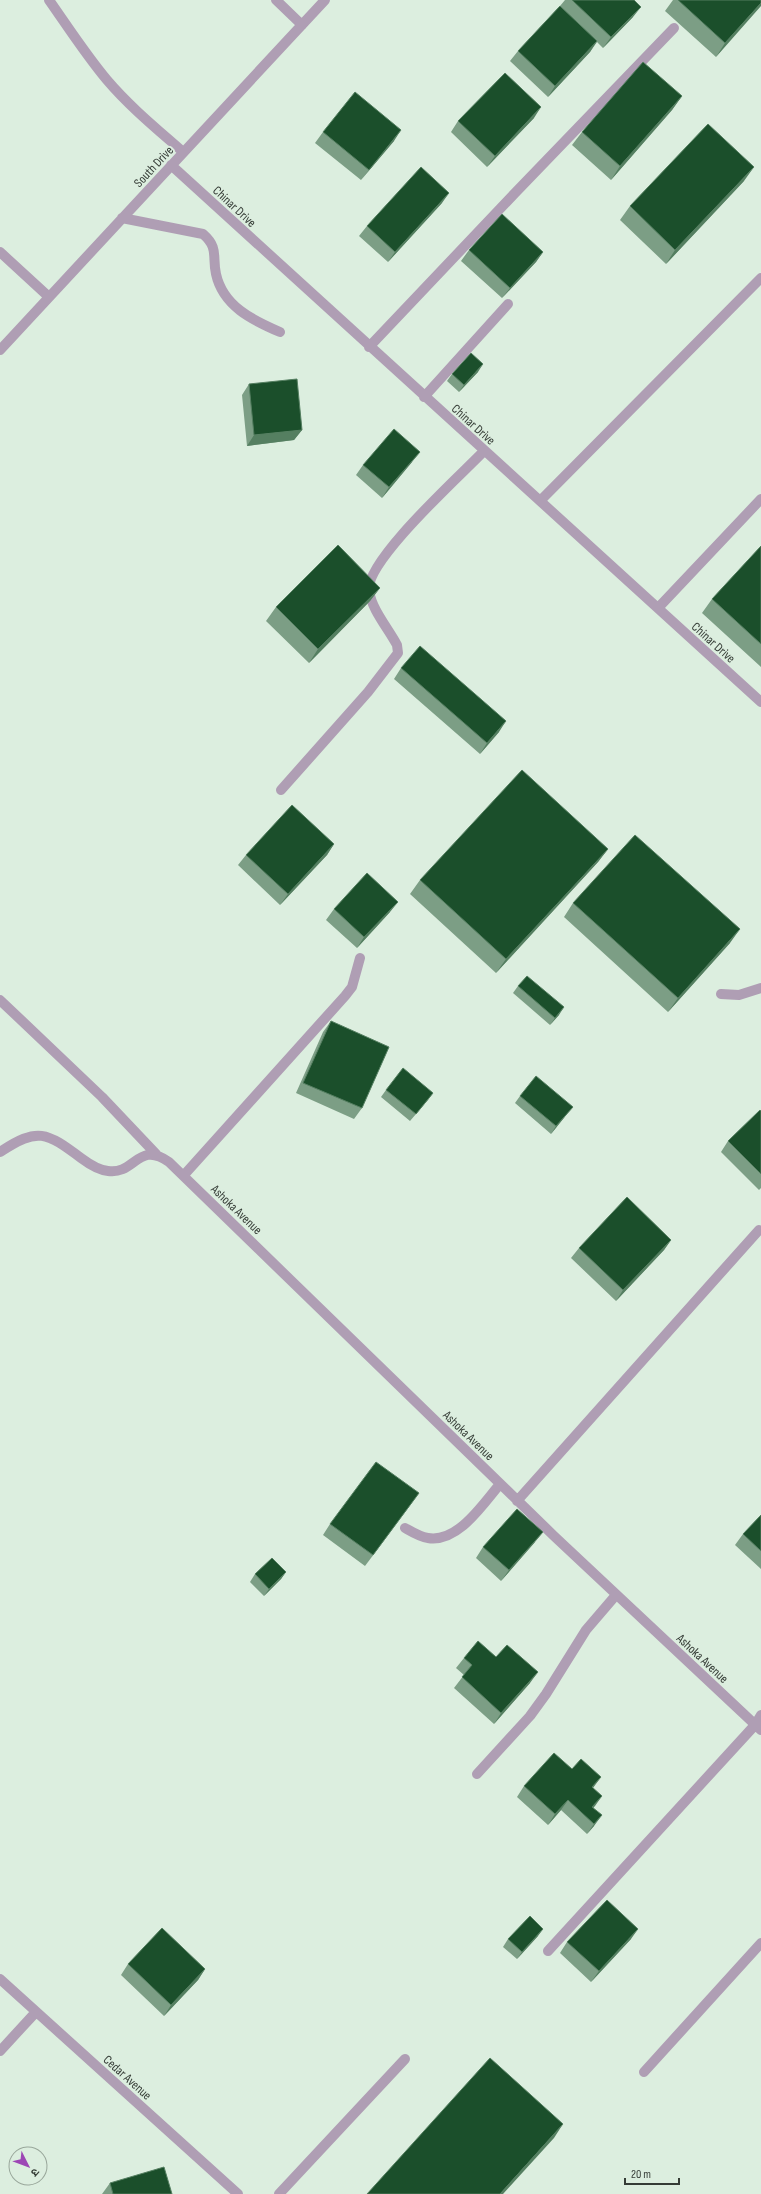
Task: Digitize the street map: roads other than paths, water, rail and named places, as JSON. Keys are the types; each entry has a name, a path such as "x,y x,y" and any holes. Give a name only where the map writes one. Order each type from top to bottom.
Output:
{"street":[{"path":"49,0 108,81 144,118 183,152"},
{"path":"276,0 302,25"},
{"name":"South Drive","path":"0,350 325,0"},
{"path":"369,347 674,28"},
{"name":"Chinar Drive","path":"171,165 369,347 761,702"},
{"path":"122,218 204,234 212,241 216,273 220,286 228,299 254,321 280,332"},
{"path":"0,252 49,297"},
{"path":"540,501 761,278"},
{"path":"424,397 508,304"},
{"path":"282,790 368,692 398,653 397,646 374,606 368,590 373,572 411,525 484,451"},
{"path":"658,608 761,499"},
{"path":"184,1176 345,996 352,987 360,958"},
{"path":"721,994 739,995 761,988"},
{"name":"Ashoka Avenue","path":"0,1000 102,1097 158,1155 184,1176 500,1484 616,1595 758,1727"},
{"path":"0,1152 19,1140 33,1136 47,1136 59,1142 87,1163 108,1171 123,1169 142,1156 158,1155"},
{"path":"517,1500 759,1230"},
{"path":"405,1528 428,1538 444,1538 465,1523 500,1484"},
{"path":"477,1774 530,1716 546,1694 586,1630 616,1595"},
{"path":"548,1951 758,1727 761,1715"},
{"path":"644,2072 761,1943"},
{"name":"Cedar Avenue","path":"0,1980 238,2194"},
{"path":"0,2051 36,2012"},
{"path":"279,2194 405,2059"}]}
